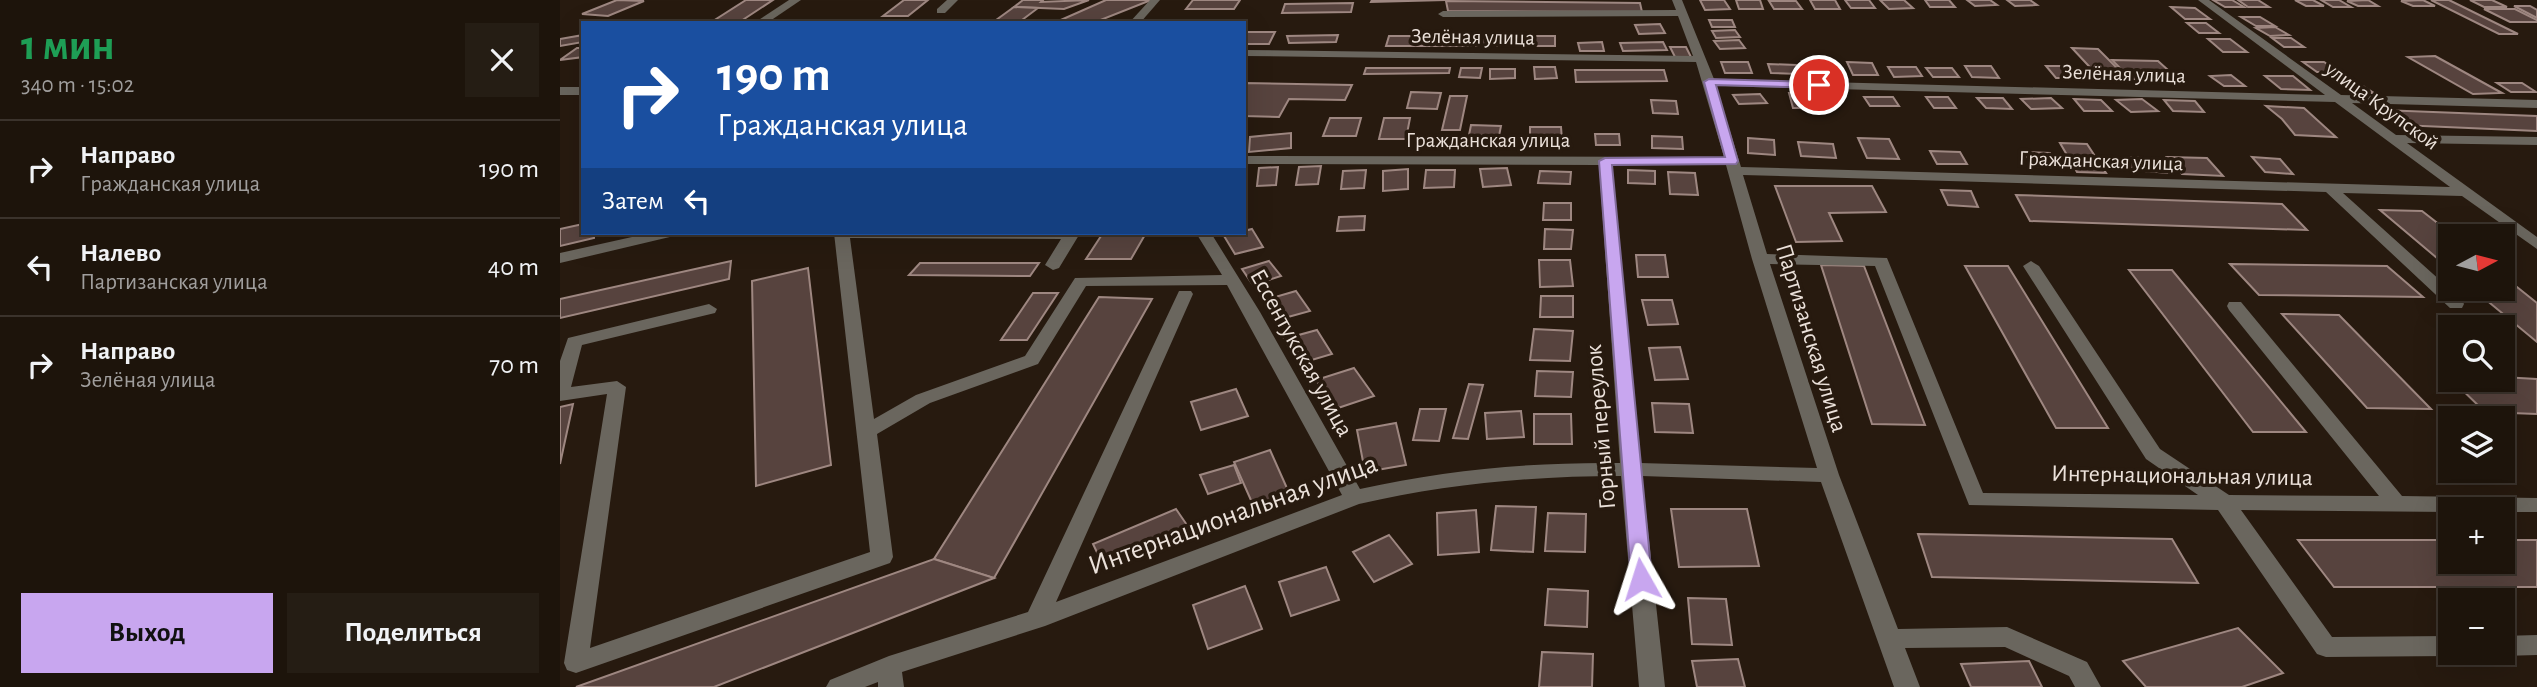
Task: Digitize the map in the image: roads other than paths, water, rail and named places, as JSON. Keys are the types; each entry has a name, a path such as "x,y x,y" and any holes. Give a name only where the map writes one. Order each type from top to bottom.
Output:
{"street":[{"path":"762,21 796,0"},
{"path":"940,11 953,0"},
{"path":"1136,21 1155,0"},
{"name":"улица Крупской","path":"2203,0 2537,244"},
{"path":"1443,14 1680,7"},
{"name":"Партизанская улица","path":"1680,7 1709,82 1760,259 1829,475 1907,687"},
{"name":"Зелёная улица","path":"1246,53 1701,59"},
{"name":"Зелёная улица","path":"1709,82 2537,104"},
{"path":"560,91 581,91"},
{"path":"2393,139 2537,141"},
{"name":"Гражданская улица","path":"1246,160 1605,161 2466,192"},
{"name":"Горный переулок","path":"1605,161 1652,687"},
{"path":"2330,188 2456,304"},
{"path":"560,258 660,235"},
{"path":"709,309 574,342 560,394 617,387 568,666 882,557 842,235"},
{"path":"1053,265 1071,235"},
{"name":"Ессентукская улица","path":"1205,235 1354,498"},
{"name":"Интернациональная улица","path":"1760,259 1881,261 1976,500 2537,505"},
{"path":"2031,266 2153,454 2224,502 2326,647 2438,646"},
{"path":"868,431 923,399 1031,360 1081,281 1232,280"},
{"path":"1037,619 1185,294"},
{"path":"2235,306 2397,504"},
{"name":"Интернациональная улица","path":"839,687 890,676 1354,498 1394,487 1508,471 1829,475"},
{"path":"1889,639 2007,637 2078,669 2088,687"},
{"path":"2515,646 2537,645"}]}
